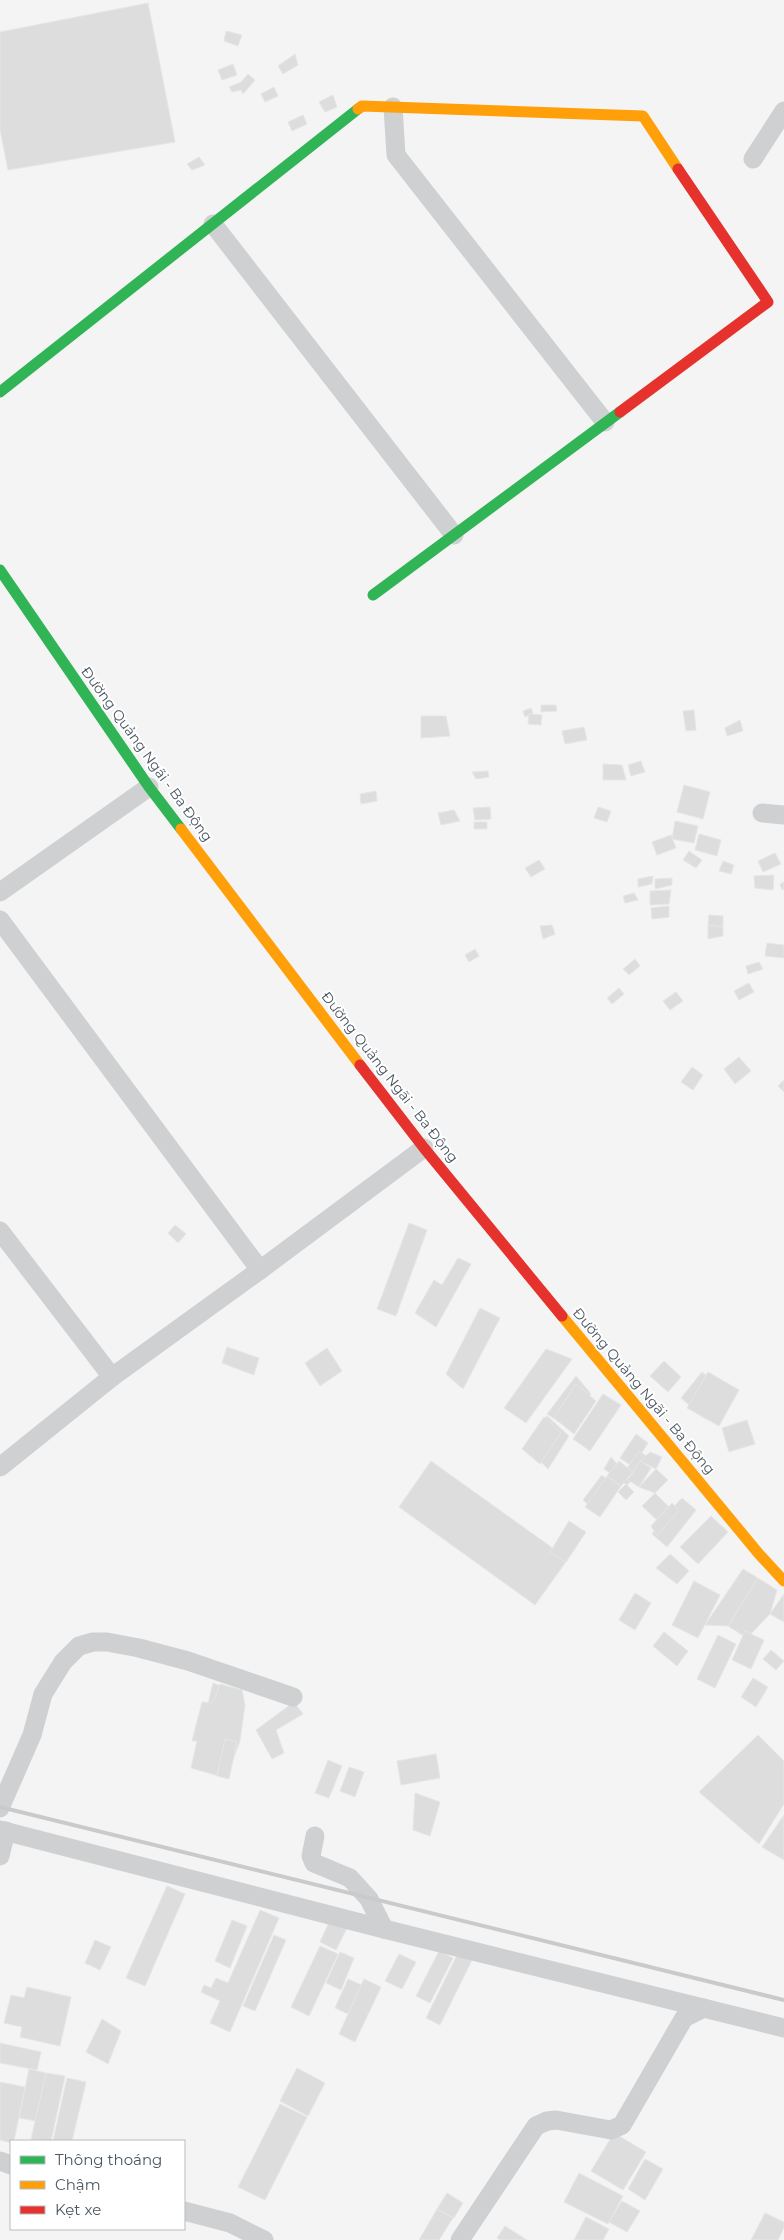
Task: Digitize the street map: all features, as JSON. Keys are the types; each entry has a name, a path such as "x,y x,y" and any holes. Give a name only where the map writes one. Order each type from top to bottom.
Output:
{"street":[{"path":"0,392 362,106 643,116 768,302 373,595"},
{"path":"393,107 396,155 606,422"},
{"path":"753,160 784,112"},
{"path":"213,224 454,535"},
{"name":"Đường Quảng Ngãi - Ba Động","path":"0,570 149,788 424,1148 759,1554 784,1581"},
{"path":"0,892 149,788"},
{"path":"762,813 784,815"},
{"path":"0,920 260,1270"},
{"path":"0,1467 112,1377 424,1148"},
{"path":"0,1231 112,1377"},
{"path":"0,1808 32,1735 44,1694 63,1662 79,1646 94,1642 107,1642 139,1648 188,1661 293,1697"},
{"path":"0,1856 3,1830 384,1929 784,2028"},
{"path":"315,1836 311,1856 314,1863 350,1878 369,1899 384,1929"},
{"path":"460,2240 536,2126 547,2121 556,2120 611,2130 622,2124 684,2018 704,2008"},
{"path":"185,2211 230,2223 264,2240"}],"building":[{"path":"148,3 175,142 8,170 0,130 0,32"},
{"path":"226,31 242,35 238,46 224,41"},
{"path":"295,54 298,65 283,74 278,66"},
{"path":"233,64 237,75 222,80 218,70"},
{"path":"248,74 255,80 243,94 241,90 232,92 229,87 241,82"},
{"path":"274,87 278,96 265,102 261,94"},
{"path":"333,95 337,107 325,112 319,102"},
{"path":"303,115 307,124 292,131 288,122"},
{"path":"199,157 205,165 192,170 187,164"},
{"path":"541,705 556,705 557,711 541,712"},
{"path":"531,708 533,713 525,717 523,711"},
{"path":"694,710 696,730 686,731 683,711"},
{"path":"529,714 542,715 541,725 528,724"},
{"path":"421,716 446,716 450,736 421,738"},
{"path":"740,720 743,731 727,736 725,728"},
{"path":"584,727 587,740 565,744 562,731"},
{"path":"641,761 645,772 631,776 628,765"},
{"path":"603,764 622,765 626,780 603,780"},
{"path":"488,771 489,777 476,779 472,772"},
{"path":"684,785 710,792 703,819 677,812"},
{"path":"376,791 377,801 361,804 360,794"},
{"path":"490,807 491,819 475,820 473,808"},
{"path":"598,807 611,811 607,822 594,818"},
{"path":"454,810 460,821 441,825 438,813"},
{"path":"675,821 698,826 694,843 672,839"},
{"path":"474,822 487,822 487,829 474,829"},
{"path":"699,834 721,840 717,856 695,850"},
{"path":"671,835 676,848 657,855 652,842"},
{"path":"689,851 702,860 696,868 683,860"},
{"path":"775,853 781,864 763,872 758,861"},
{"path":"539,860 545,869 531,877 525,868"},
{"path":"723,861 734,865 731,874 719,871"},
{"path":"774,875 773,890 755,888 754,876"},
{"path":"653,876 652,884 638,887 638,879"},
{"path":"672,878 672,885 655,889 655,879"},
{"path":"784,882 784,889 782,890 780,884"},
{"path":"671,890 669,904 650,905 650,891"},
{"path":"634,893 638,900 625,903 623,896"},
{"path":"669,906 669,917 652,919 651,908"},
{"path":"709,915 723,916 723,927 708,925"},
{"path":"552,925 555,934 543,939 540,926"},
{"path":"708,925 723,927 723,936 708,939"},
{"path":"767,943 784,945 784,958 765,956"},
{"path":"475,949 479,956 469,962 465,955"},
{"path":"635,959 640,966 629,975 623,969"},
{"path":"759,962 763,969 748,974 746,966"},
{"path":"749,983 754,992 739,1000 734,991"},
{"path":"619,988 624,994 612,1004 607,998"},
{"path":"676,992 683,1001 670,1010 663,1001"},
{"path":"739,1057 751,1071 735,1084 724,1069"},
{"path":"692,1067 703,1075 693,1090 681,1082"},
{"path":"784,1080 784,1092 778,1086"},
{"path":"409,1223 427,1230 396,1316 377,1309"},
{"path":"175,1225 186,1234 178,1243 168,1233"},
{"path":"458,1258 471,1264 436,1327 415,1313 434,1280 442,1285"},
{"path":"480,1308 500,1318 463,1389 446,1374"},
{"path":"227,1347 259,1358 254,1375 222,1363"},
{"path":"327,1348 342,1371 320,1386 305,1363"},
{"path":"546,1349 572,1359 526,1423 504,1408"},
{"path":"664,1361 681,1377 668,1392 650,1376"},
{"path":"702,1372 730,1395 705,1419 681,1398"},
{"path":"708,1372 739,1390 719,1426 687,1408"},
{"path":"576,1376 591,1394 567,1427 547,1414"},
{"path":"576,1384 596,1401 574,1434 554,1418"},
{"path":"603,1394 621,1405 590,1451 573,1439"},
{"path":"547,1416 569,1436 548,1469 526,1447"},
{"path":"544,1417 561,1433 540,1464 522,1449"},
{"path":"747,1420 755,1444 729,1452 722,1428"},
{"path":"636,1434 648,1443 633,1467 620,1458"},
{"path":"639,1451 649,1458 634,1477 626,1470"},
{"path":"650,1452 662,1457 656,1469 640,1461"},
{"path":"611,1457 631,1481 627,1485 604,1469"},
{"path":"431,1461 568,1559 535,1605 399,1507"},
{"path":"619,1461 633,1472 621,1486 607,1476"},
{"path":"640,1461 651,1468 639,1487 628,1480"},
{"path":"656,1469 668,1480 655,1493 639,1487"},
{"path":"602,1475 611,1483 594,1510 583,1500"},
{"path":"607,1476 621,1486 600,1517 585,1507"},
{"path":"626,1484 634,1492 626,1500 618,1492"},
{"path":"655,1493 671,1509 659,1522 642,1506"},
{"path":"682,1498 696,1510 667,1547 652,1534 659,1522"},
{"path":"672,1503 679,1511 657,1535 651,1526"},
{"path":"711,1516 728,1532 698,1564 680,1547"},
{"path":"569,1521 586,1532 566,1562 550,1552"},
{"path":"670,1554 689,1571 677,1584 656,1568"},
{"path":"743,1569 758,1578 728,1626 705,1625"},
{"path":"758,1578 777,1590 770,1614 747,1638 728,1626"},
{"path":"694,1581 720,1595 698,1638 672,1625"},
{"path":"635,1593 651,1603 635,1630 619,1620"},
{"path":"784,1594 784,1622 770,1614"},
{"path":"745,1631 764,1640 751,1669 732,1660"},
{"path":"664,1632 688,1651 677,1666 653,1646"},
{"path":"718,1635 736,1644 715,1688 697,1679"},
{"path":"771,1650 784,1661 776,1670 763,1659"},
{"path":"753,1678 768,1687 756,1707 741,1697"},
{"path":"213,1683 233,1691 226,1719 206,1712"},
{"path":"220,1684 242,1690 245,1705 240,1741 226,1778 191,1768 197,1741 192,1741 202,1702 213,1703"},
{"path":"294,1702 303,1714 276,1730 284,1753 272,1759 256,1730"},
{"path":"758,1735 784,1761 784,1804 759,1844 699,1792"},
{"path":"225,1739 237,1742 229,1779 217,1776"},
{"path":"436,1754 440,1778 401,1785 397,1761"},
{"path":"328,1760 342,1766 329,1798 315,1793"},
{"path":"349,1767 364,1772 355,1797 340,1791"},
{"path":"415,1793 440,1802 430,1836 413,1830"},
{"path":"784,1815 784,1860 762,1847"},
{"path":"167,1886 185,1894 145,1986 126,1978"},
{"path":"260,1910 279,1918 230,2032 210,2023 220,2001 201,1992 204,1985 211,1988 216,1978 228,1983"},
{"path":"331,1918 348,1926 336,1950 320,1942"},
{"path":"232,1920 247,1926 230,1968 215,1961"},
{"path":"274,1935 286,1940 255,2011 243,2006"},
{"path":"95,1940 111,1947 100,1970 85,1963"},
{"path":"320,1946 338,1954 309,2016 291,2007"},
{"path":"439,1951 453,1958 430,2003 416,1996"},
{"path":"340,1952 354,1958 341,1990 326,1983"},
{"path":"458,1953 472,1960 440,2025 426,2018"},
{"path":"399,1954 416,1962 402,1989 385,1981"},
{"path":"348,1979 362,1985 348,2014 335,2008"},
{"path":"364,1979 381,1987 355,2042 339,2034"},
{"path":"27,1987 71,1997 60,2046 20,2037 22,2027 4,2023 11,1995 24,1998"},
{"path":"102,2019 121,2031 108,2064 86,2052"},
{"path":"0,2043 41,2052 37,2070 0,2063"},
{"path":"297,2068 325,2083 308,2116 280,2101"},
{"path":"29,2069 46,2073 36,2121 19,2118"},
{"path":"46,2073 65,2076 51,2140 31,2139"},
{"path":"67,2078 86,2082 72,2140 53,2140"},
{"path":"0,2082 25,2087 14,2140 10,2140 10,2143 0,2140"},
{"path":"280,2104 307,2117 265,2200 238,2187"},
{"path":"614,2133 646,2152 623,2190 591,2171"},
{"path":"645,2159 663,2169 645,2200 628,2189"},
{"path":"579,2173 623,2196 608,2224 564,2202"},
{"path":"447,2193 463,2203 454,2218 437,2209"},
{"path":"622,2201 640,2211 627,2232 609,2222"},
{"path":"437,2209 453,2218 439,2240 419,2240"},
{"path":"765,2213 784,2222 784,2228 778,2240 751,2240"},
{"path":"586,2217 609,2229 603,2240 574,2240"},
{"path":"505,2226 527,2240 500,2240 497,2238"}],"railway":[{"path":"0,1807 784,2000"}],"traffic: fast":[{"path":"0,392 358,109"},
{"path":"373,595 620,412"},
{"path":"0,570 149,787 181,829"}],"traffic: slow":[{"path":"358,109 362,106 643,116 678,169"},
{"path":"181,829 360,1065"},
{"path":"562,1316 759,1554 784,1581"}],"traffic: jam":[{"path":"620,412 768,302 678,169"},
{"path":"360,1065 424,1148 562,1316"}]}
